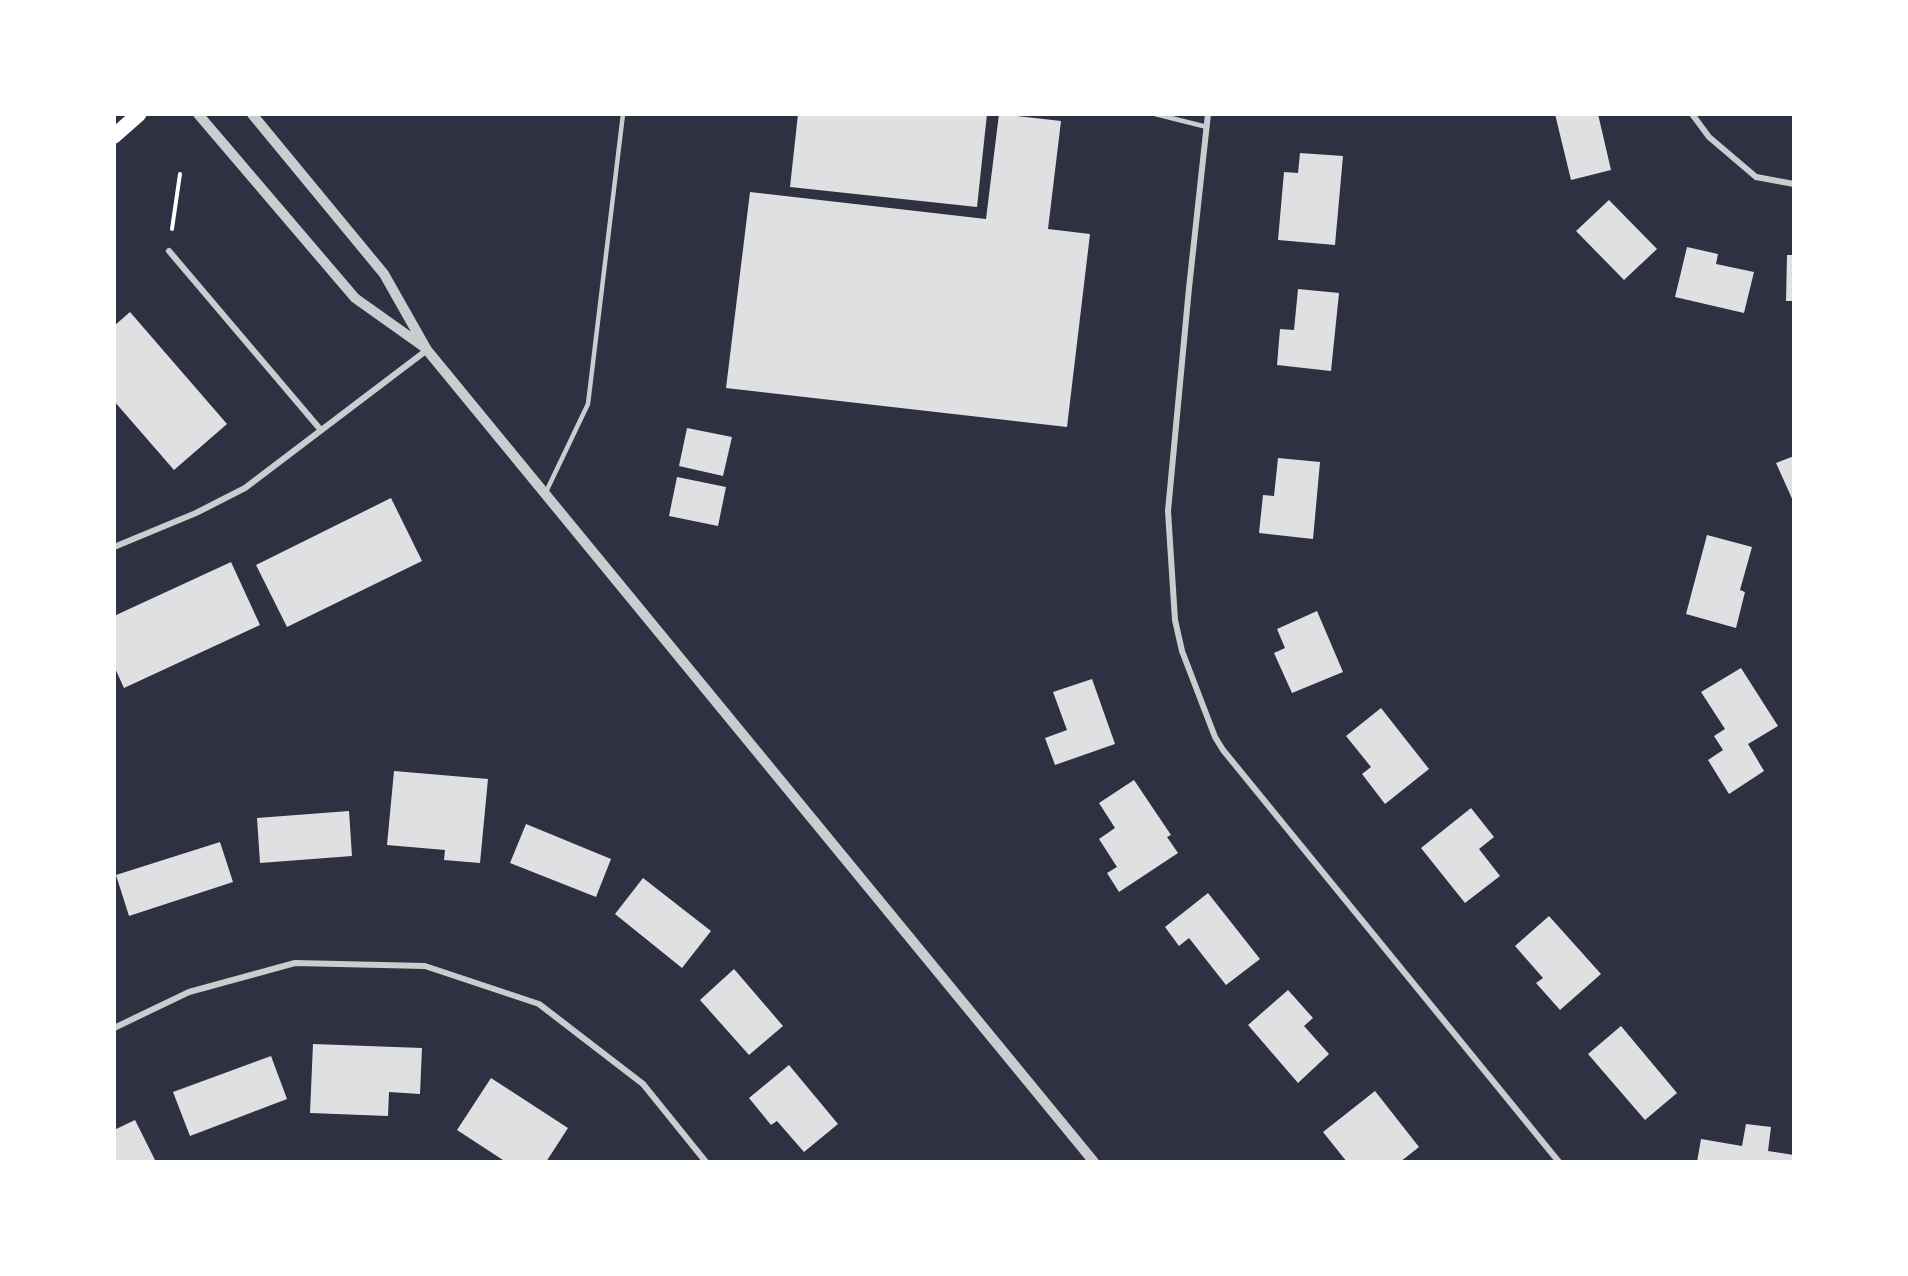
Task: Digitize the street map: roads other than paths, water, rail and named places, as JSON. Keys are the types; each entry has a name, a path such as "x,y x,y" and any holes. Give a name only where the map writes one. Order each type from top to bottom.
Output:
{"main road":[{"path":"114,136 139,114"}],"street":[{"path":"198,114 355,298 427,350"},
{"path":"252,114 384,274 427,350 1094,1162"},
{"path":"1208,114 1168,511 1175,620 1182,651 1215,737 1223,750 1559,1162"},
{"path":"1692,114 1709,137 1756,177 1794,184"},
{"path":"169,251 320,429"},
{"path":"114,547 196,513 245,488 427,350"},
{"path":"114,1028 189,992 295,963 425,966 539,1004 643,1084 706,1162"}],"lane":[{"path":"545,494 588,404 623,114"},
{"path":"1155,114 1207,127"}]}
